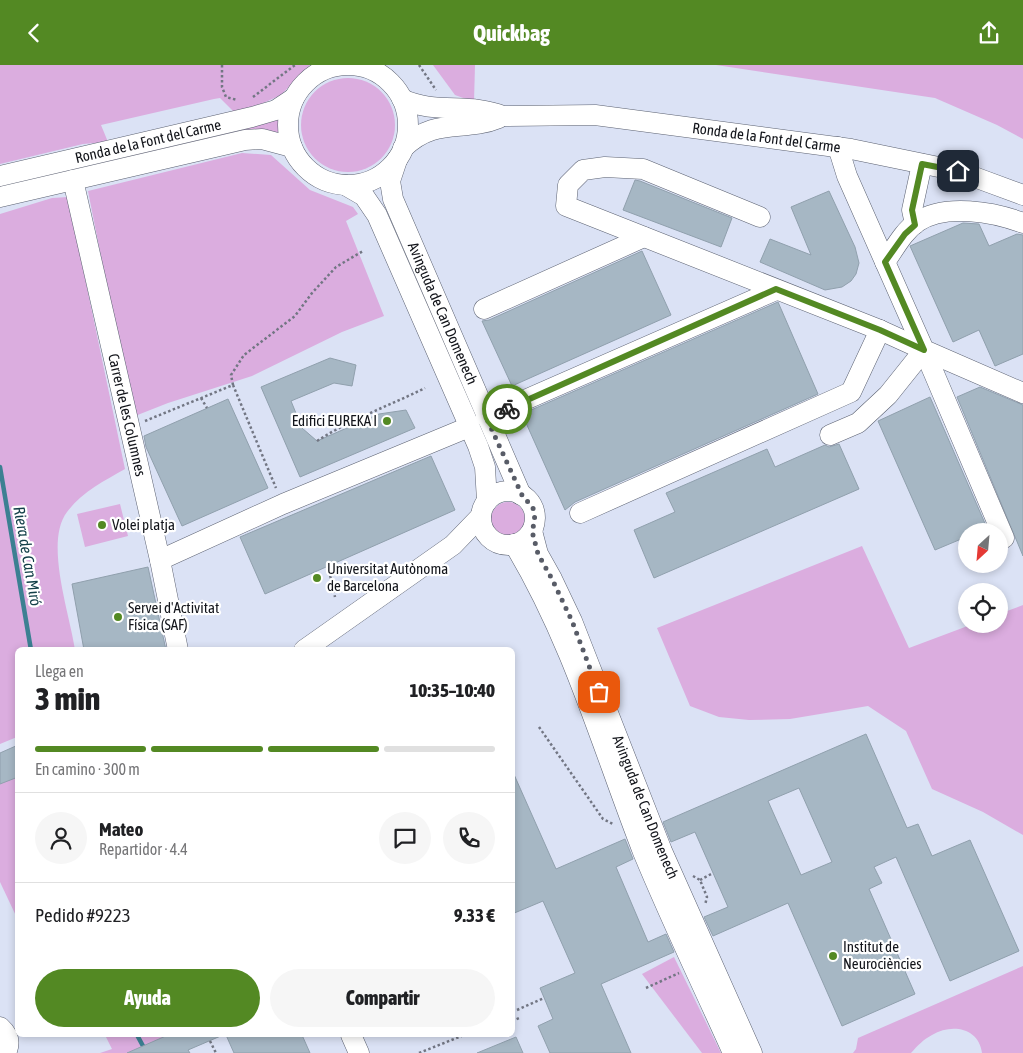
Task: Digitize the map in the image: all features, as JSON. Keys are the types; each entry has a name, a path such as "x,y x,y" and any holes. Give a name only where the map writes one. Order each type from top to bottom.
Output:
{"street":[{"path":"388,65 399,94 408,123 400,153 389,168 369,181 345,185 333,183 311,172 302,163 292,147 288,123 294,98 300,89 314,76 330,68 342,65 378,73 399,94"},
{"name":"Ronda de la Font del Carme","path":"399,94 429,108 489,110 503,115 595,115 838,147 958,171 1023,195"},
{"name":"Ronda de la Font del Carme","path":"0,176 252,117 276,110 294,98"},
{"name":"Ronda de la Font del Carme","path":"400,153 415,136 428,129 489,122 503,115"},
{"name":"Ronda de la Font del Carme","path":"0,197 246,140 262,139 292,147"},
{"path":"838,147 847,176 998,523"},
{"name":"Avinguda de Can Domenech","path":"400,153 390,181 393,199 486,417 522,495"},
{"path":"915,225 912,210 922,164"},
{"path":"760,217 643,169 605,167 583,170 568,185 566,206 880,330 1023,393"},
{"name":"Carrer de les Columnes","path":"73,180 160,560 177,647"},
{"name":"Avinguda de Can Domenech","path":"345,185 364,196 377,215 469,427 484,467 484,509"},
{"path":"885,262 905,234 924,218 954,211 980,212 1005,216 1023,223"},
{"path":"484,309 644,237"},
{"path":"486,417 776,289"},
{"path":"580,513 850,392 880,330"},
{"path":"830,435 858,423 888,395 924,350"},
{"path":"160,560 283,504 469,427"},
{"path":"308,647 453,545 484,509 503,491 522,495 530,503 534,511 535,520 532,531 524,540 514,544 500,544 490,538 484,529 484,509"},
{"name":"Avinguda de Can Domenech","path":"532,531 538,554 572,621 662,851 752,1053"},
{"path":"453,545 490,538"},
{"name":"Avinguda de Can Domenech","path":"514,544 534,578 568,648 644,853 733,1053"},
{"path":"0,1027 8,1035 10,1043 6,1053"},
{"path":"352,1037 359,1053"}],"path":[{"path":"222,65 222,87 226,97 237,99"},
{"path":"246,102 295,65"},
{"path":"419,65 440,95"},
{"path":"283,504 233,385 231,375 244,355 294,316 336,267 364,251"},
{"path":"130,428 233,385"},
{"path":"317,441 368,413 390,406 425,388"},
{"path":"201,398 207,408"},
{"path":"328,566 335,597"},
{"path":"538,727 603,819 616,825"},
{"path":"704,907 707,897 700,879 713,873"},
{"path":"646,988 679,973"},
{"path":"517,1011 544,998"},
{"path":"515,1020 519,1018"},
{"path":"419,1053 459,1037"},
{"path":"210,1041 216,1053"}],"shaded area":[{"path":"0,65 310,65 281,95 237,115 220,98 214,99 101,125 108,142 83,144 0,164"},
{"path":"433,65 475,65 474,102 455,95"},
{"path":"716,65 1023,65 1023,139 997,125 935,98"},
{"path":"348,78 366,82 381,92 391,107 395,125 391,143 381,158 366,168 348,172 330,168 315,158 305,143 301,125 305,107 315,92 330,82"},
{"path":"279,118 278,135 0,189 0,184"},
{"path":"242,153 271,155 310,190 353,207 358,214 346,221 384,316 342,332 252,376 168,403 135,416 122,363 88,191"},
{"path":"68,197 125,469 79,499 67,512 61,525 58,541 58,559 74,647 15,647 15,738 0,744 0,214 52,198"},
{"path":"508,502 520,507 525,519 520,531 508,536 496,531 491,519 496,507"},
{"name":"Volei platja","path":"120,504 128,536 85,547 77,514"},
{"path":"862,546 909,648 958,630 958,633 1008,633 1008,611 1023,605 1023,835 983,812 932,789 906,731 868,706 790,719 749,720 719,717 690,706 657,628"},
{"path":"15,772 15,914 0,882 0,779"},
{"path":"674,957 721,1053 702,1053 642,974"},
{"path":"1023,966 1023,1053 982,1053 976,1038 970,1033 963,1030 948,1029 932,1035 911,1053 853,1053 856,1049 858,1038"},
{"path":"106,1037 188,1037 145,1053 100,1053 112,1049"}],"building":[{"path":"635,180 732,218 721,247 623,210"},
{"path":"829,191 855,247 859,263 856,274 851,281 842,287 825,290 760,262 770,239 811,255 791,207"},
{"path":"963,223 979,224 989,246 1017,234 1023,235 1023,354 995,366 979,330 953,342 910,246"},
{"path":"642,251 671,315 512,386 482,321 489,320"},
{"path":"778,302 818,394 575,502 565,510 522,414"},
{"name":"Edifici EUREKA I","path":"330,358 356,365 352,386 334,383 291,401 302,428 317,441 379,414 406,410 415,428 300,477 261,387"},
{"path":"980,387 1023,405 1023,556 957,397"},
{"path":"930,397 985,523 958,523 958,540 935,550 878,421"},
{"path":"228,399 268,488 182,526 146,447 144,436"},
{"path":"839,444 859,489 654,578 634,530 675,512 666,493 767,449 775,467 825,445 829,447"},
{"path":"431,456 455,510 265,594 240,537"},
{"name":"Servei d'Activitat Física (SAF)","path":"148,567 165,647 83,647 72,584"},
{"path":"866,734 907,828 918,824 932,856 970,840 1019,951 950,981 896,857 874,867 882,883 869,889 915,994 842,1026 788,903 713,936 704,917 728,907 695,832 671,842 663,822","holes":["799,788 832,862 801,875 768,801"]},
{"path":"15,746 15,778 0,784 0,753"},
{"path":"515,777 556,869 625,839 633,859 616,867 648,942 666,934 674,952 601,984 631,1053 550,1053 538,1026 553,1019 540,988 575,973 543,901 515,913"},
{"path":"163,1037 218,1037 188,1050 190,1053 127,1053"},
{"path":"227,1037 303,1037 310,1053 234,1053"},
{"path":"516,1037 523,1053 477,1053"}],"waterway":[{"name":"Riera de Can Miró","path":"0,467 30,647"},
{"name":"Riera de Can Miró","path":"138,1037 143,1046"}],"way so far":[{"path":"507,409 486,417 522,495 532,505 535,520 532,531 538,554 572,621 599,692"}],"place":[{"name":"Edifici EUREKA I","path":"387,421"},
{"name":"Volei platja","path":"102,525"},
{"name":"Universitat Autònoma de Barcelona","path":"317,578"},
{"name":"Servei d'Activitat Física (SAF)","path":"118,617"},
{"name":"Institut de Neurociències","path":"833,956"}],"route":[{"path":"507,409 776,289 880,330 924,350 885,262 905,234 915,225 912,210 922,164 958,171"}]}
